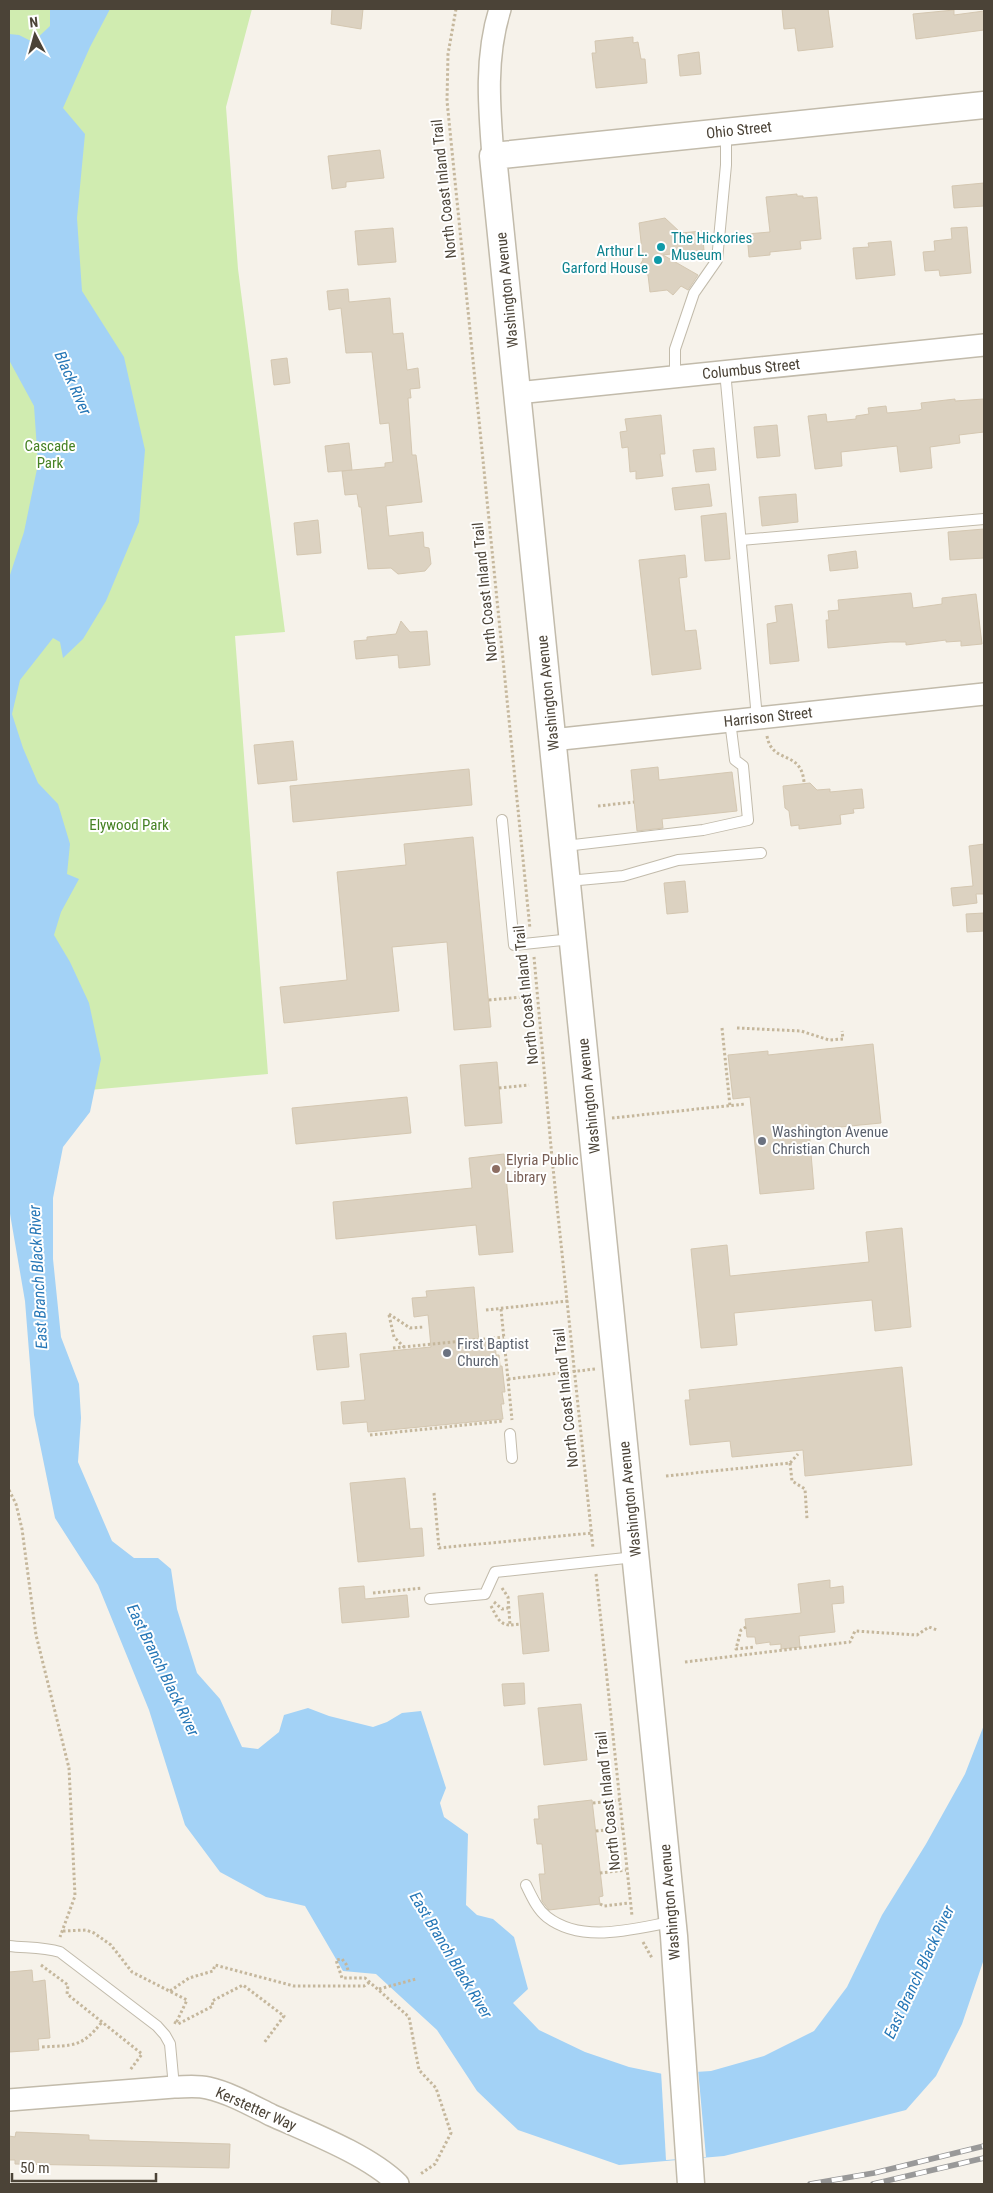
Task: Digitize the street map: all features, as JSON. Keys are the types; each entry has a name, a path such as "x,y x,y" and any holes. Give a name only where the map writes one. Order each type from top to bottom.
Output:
{"street":[{"name":"Washington Avenue","path":"500,9 489,69 488,98 493,156 673,1922 666,1967 691,2184"},
{"name":"Ohio Street","path":"493,156 984,105"},
{"name":"Columbus Street","path":"517,393 984,345"},
{"name":"Harrison Street","path":"552,740 730,721 762,726 984,694"},
{"name":"Kerstetter Way","path":"9,2100 197,2086 228,2095 366,2162 384,2172 398,2184"}],"lane":[{"path":"675,376 675,349 694,293 717,260 726,165 726,132"},
{"path":"725,371 741,540 762,726"},
{"path":"741,540 984,519"},
{"path":"563,846 703,830 748,820 743,766 735,760 730,721"},
{"path":"502,820 514,945 572,938"},
{"path":"567,881 623,876 678,860 761,853"},
{"path":"510,1434 512,1458"},
{"path":"430,1599 485,1594 496,1572 636,1557"},
{"path":"526,1886 537,1907 548,1917 561,1925 580,1931 610,1933 673,1922"},
{"path":"9,1946 29,1949 47,1948 60,1952 157,2026 170,2044 174,2087"}],"path":[{"name":"North Coast Inland Trail","path":"456,9 448,54 447,101 629,1903 636,1928 666,1967"},
{"path":"762,726 774,750 799,766 803,771 804,782"},
{"path":"598,806 634,802"},
{"path":"489,1000 522,997"},
{"path":"722,1028 730,1106"},
{"path":"737,1028 801,1031 829,1040 843,1039 842,1031"},
{"path":"499,1088 529,1085"},
{"path":"609,1118 745,1104"},
{"path":"486,1310 568,1302"},
{"path":"370,1434 512,1420 501,1308"},
{"path":"404,1347 394,1337 389,1314 410,1328 424,1327"},
{"path":"393,1348 504,1337"},
{"path":"508,1379 596,1369"},
{"path":"666,1476 790,1463 798,1454"},
{"path":"790,1463 792,1481 805,1490 807,1518"},
{"path":"9,1490 16,1504 22,1529 36,1635 69,1768 75,1896 60,1937"},
{"path":"434,1493 439,1548 592,1533"},
{"path":"500,1585 508,1597 510,1625"},
{"path":"373,1593 417,1588"},
{"path":"502,1609 508,1608"},
{"path":"499,1620 510,1625 520,1624"},
{"path":"735,1656 741,1630 746,1627"},
{"path":"685,1662 850,1642 855,1631 917,1635 929,1627 937,1630"},
{"path":"736,1650 754,1647"},
{"path":"593,1803 620,1800"},
{"path":"596,1830 622,1828"},
{"path":"600,1872 626,1870"},
{"path":"600,1904 604,1906 629,1903"},
{"path":"63,1931 86,1930 94,1932 111,1945 132,1972 187,2000 174,2022 184,2022 213,2006 212,2001 242,1985 284,2016 264,2043"},
{"path":"52,1934 68,1941"},
{"path":"348,1970 342,1960 336,1960 342,1978 362,1977 370,1982 408,2018 419,2070 436,2088 451,2133 435,2164 419,2175"},
{"path":"41,1965 68,1985 67,1994 142,2054 130,2070"},
{"path":"170,1991 189,1978 213,1971 215,1965 294,1986 364,1986 370,1982"},
{"path":"378,1990 416,1979"},
{"path":"42,2047 75,2045 87,2039 102,2022"}],"green space":[{"name":"Elywood Park","path":"9,9 252,9 226,107 238,269 285,632 235,636 268,1074 34,1095 9,845"}],"water":[{"path":"50,9 110,9 90,47 63,108 85,134 77,218 82,291 124,357 145,450 139,522 106,601 83,639 63,658 60,642 53,638 20,680 12,714 23,748 38,783 58,804 70,844 67,874 79,879 61,912 54,935 70,962 89,1003 101,1059 90,1112 63,1147 53,1198 53,1259 61,1337 79,1384 81,1418 78,1462 112,1541 134,1558 158,1558 171,1569 177,1609 197,1673 220,1699 242,1747 258,1749 279,1732 284,1715 308,1708 329,1716 373,1727 387,1722 402,1713 421,1711 446,1788 440,1803 444,1817 468,1834 466,1905 477,1915 493,1919 514,1937 528,1989 513,2003 539,2030 585,2052 629,2067 663,2074 711,2071 764,2056 814,2031 847,1987 882,1915 926,1844 965,1774 984,1725 984,1959 962,2024 936,2076 906,2110 724,2156 619,2165 518,2130 477,2091 437,2030 376,1974 343,1971 305,1906 266,1897 220,1872 185,1825 149,1710 98,1585 55,1518 34,1415 25,1301 9,1208 9,578 24,532 38,464 34,406 9,360 9,34 19,35 33,42 50,26"}],"pier":[{"path":"698,2069 706,2157 666,2160 661,2071"}],"building":[{"path":"332,9 363,9 361,29 331,24"},
{"path":"782,9 828,9 833,47 798,51 795,28 784,29"},
{"path":"954,10 954,15 984,11 984,30 916,39 913,14"},
{"path":"633,37 633,43 638,42 641,59 645,59 647,83 596,88 592,53 596,53 595,41"},
{"path":"699,52 701,74 680,76 678,55"},
{"path":"380,150 384,178 346,182 346,187 332,189 328,156"},
{"path":"984,183 984,206 954,208 952,186"},
{"path":"797,194 797,196 803,196 803,198 817,197 821,239 800,241 801,249 770,252 770,255 749,257 747,234 770,232 766,197"},
{"name":"Arthur L. Garford House","path":"665,218 681,233 702,231 704,250 663,255 698,275 688,290 681,286 673,295 667,290 650,292 648,275 636,271 643,260 639,223"},
{"path":"967,227 971,273 940,276 939,270 925,271 923,252 935,251 934,241 952,239 951,228"},
{"path":"393,228 396,262 358,265 355,231"},
{"path":"891,241 895,275 856,279 853,248 869,247 868,243"},
{"path":"348,289 349,302 390,298 393,334 403,333 407,370 418,368 420,388 410,389 411,398 408,398 412,455 416,455 422,502 386,506 389,536 423,532 424,547 429,548 431,564 425,571 398,574 391,568 368,569 361,507 359,507 357,494 345,495 342,471 385,467 385,463 393,462 389,423 380,424 372,352 346,353 341,308 329,310 327,291"},
{"path":"287,358 290,383 274,385 271,360"},
{"path":"955,399 955,401 984,399 984,432 959,435 960,443 930,447 932,468 900,472 897,446 841,452 842,466 815,469 808,416 826,414 827,422 856,419 856,416 869,414 868,408 886,406 887,413 919,410 922,409 921,403"},
{"path":"661,415 665,454 660,454 663,476 636,479 636,471 630,472 628,447 622,448 620,432 627,431 625,419"},
{"path":"777,425 780,456 757,458 754,427"},
{"path":"349,443 352,470 328,472 325,446"},
{"path":"714,448 716,470 696,472 693,450"},
{"path":"709,484 712,506 675,510 672,488"},
{"path":"796,494 798,522 762,526 759,497"},
{"path":"726,513 730,559 705,561 701,516"},
{"path":"318,520 321,553 297,555 294,523"},
{"path":"984,529 984,558 950,560 948,532"},
{"path":"856,551 858,568 830,571 828,555"},
{"path":"685,555 687,577 679,578 685,631 696,630 701,669 652,675 639,560"},
{"path":"911,593 913,608 942,604 942,598 976,594 982,644 961,646 961,641 946,642 946,640 906,645 906,642 890,642 828,648 826,620 829,620 828,611 839,610 838,600"},
{"path":"792,604 799,661 770,664 767,624 777,622 775,606"},
{"path":"401,621 410,632 427,631 430,665 399,668 398,655 356,659 354,641 367,640 367,637 396,634"},
{"path":"293,741 297,780 258,784 254,745"},
{"path":"658,767 659,780 732,772 737,811 662,819 663,828 637,831 631,770"},
{"path":"469,769 472,805 293,822 290,786"},
{"path":"810,783 817,790 830,789 830,792 862,789 864,808 853,809 854,813 840,815 841,824 799,829 799,825 791,826 789,811 785,808 783,786"},
{"path":"473,837 491,1027 454,1030 447,942 392,947 399,1011 284,1023 280,987 347,980 337,872 406,865 404,844"},
{"path":"984,844 984,894 976,894 977,903 953,906 951,888 973,886 969,846"},
{"path":"685,881 688,912 667,914 664,883"},
{"path":"984,913 984,931 967,932 966,914"},
{"path":"873,1044 881,1123 809,1130 814,1189 760,1194 750,1097 733,1099 728,1055 768,1051 768,1055"},
{"path":"497,1062 502,1123 465,1126 460,1065"},
{"path":"407,1097 411,1133 296,1144 292,1108"},
{"path":"504,1154 513,1252 479,1255 476,1225 336,1239 333,1202 472,1188 469,1158"},
{"path":"902,1228 911,1327 875,1331 872,1300 734,1313 737,1345 701,1348 691,1249 727,1245 730,1276 869,1262 866,1232"},
{"path":"474,1287 479,1343 495,1341 496,1355 499,1355 500,1366 502,1366 505,1392 502,1392 504,1404 501,1404 503,1419 368,1432 367,1422 343,1424 341,1402 365,1400 360,1354 431,1347 428,1315 414,1317 412,1298 427,1297 426,1291"},
{"path":"346,1333 349,1367 317,1370 313,1336"},
{"path":"902,1367 912,1465 805,1476 803,1450 732,1457 730,1441 690,1445 685,1400 690,1400 689,1390"},
{"path":"405,1478 410,1529 422,1528 424,1556 358,1562 350,1483"},
{"path":"830,1580 830,1588 843,1586 844,1603 832,1604 835,1632 799,1636 800,1647 781,1649 781,1644 770,1645 770,1642 756,1644 755,1637 747,1637 745,1619 801,1613 798,1584"},
{"path":"364,1586 365,1599 407,1595 409,1617 342,1623 339,1588"},
{"path":"543,1593 549,1651 523,1654 518,1596"},
{"path":"524,1683 525,1704 504,1706 502,1684"},
{"path":"581,1704 587,1760 544,1765 538,1708"},
{"path":"592,1800 603,1896 599,1897 600,1904 549,1910 542,1901 539,1874 545,1874 542,1844 537,1844 534,1819 539,1819 538,1806"},
{"path":"32,1970 33,1982 45,1980 50,2038 38,2039 39,2050 9,2052 9,1972"},
{"path":"16,2132 89,2135 89,2140 230,2144 229,2168 15,2164 15,2160 9,2160 9,2136 15,2137"}],"railway":[{"path":"810,2184 874,2173 984,2146"},
{"path":"873,2184 984,2158"}],"place":[{"name":"The Hickories Museum","path":"661,247"},
{"name":"Arthur L. Garford House","path":"658,260"},
{"name":"Washington Avenue Christian Church","path":"762,1141"},
{"name":"Elyria Public Library","path":"496,1169"},
{"name":"First Baptist Church","path":"447,1353"}],"water label":[{"name":"Black River","path":"73,383"},
{"name":"East Branch Black River","path":"38,1277"},
{"name":"East Branch Black River","path":"163,1670"},
{"name":"East Branch Black River","path":"451,1955"},
{"name":"East Branch Black River","path":"919,1972"}],"park label":[{"name":"Cascade Park","path":"50,454"}]}
